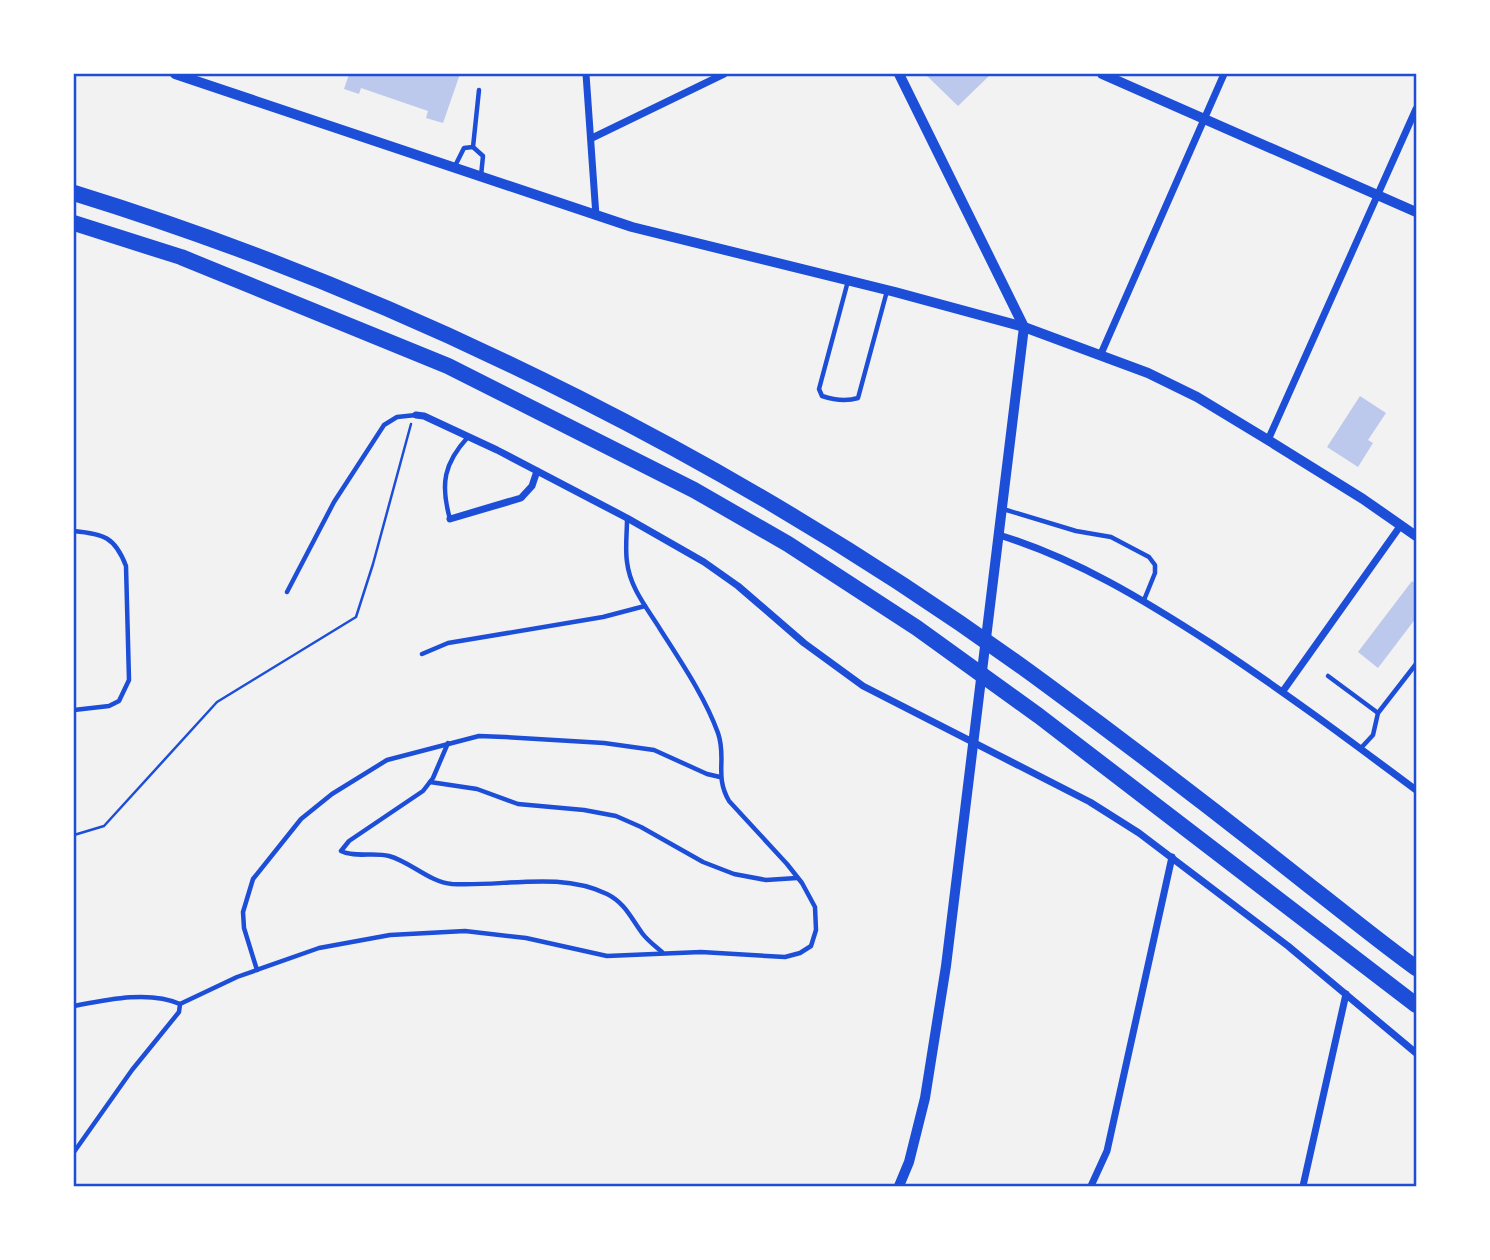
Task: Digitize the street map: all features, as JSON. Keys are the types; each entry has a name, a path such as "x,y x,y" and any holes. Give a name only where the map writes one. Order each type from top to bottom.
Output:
{"highway":[{"path":"74,193 257,257 358,297 464,343 634,427 699,463 839,545 1042,681 1301,879 1372,937 1416,968"},
{"path":"74,223 181,257 448,366 694,491 788,544 917,628 1039,716 1416,1005"}],"street":[{"path":"175,74 632,228 887,290 1024,327 1148,373 1197,397 1268,440 1416,536"},
{"path":"586,74 596,215"},
{"path":"592,138 724,74"},
{"path":"899,74 1024,327 946,966 929,1072 909,1162 900,1186"},
{"path":"1102,74 1416,212"},
{"path":"1100,356 1224,74"},
{"path":"1268,440 1416,109"},
{"path":"416,415 537,471 704,562 738,586 804,643 863,686 1090,802 1139,832 1346,993 1416,1053"},
{"path":"450,519 521,498 532,486 537,471"},
{"path":"1283,691 1401,525"},
{"path":"999,535 1037,547 1086,568 1144,600 1283,691 1416,790"},
{"path":"1091,1186 1107,1151 1172,857"},
{"path":"1303,1186 1346,993"}],"lane":[{"path":"473,147 479,90"},
{"path":"454,167 464,148 473,147 483,156 480,177"},
{"path":"848,281 819,389 821,396 832,400 849,401 858,398 887,290"},
{"path":"287,592 334,502 384,425 397,417 416,415"},
{"path":"450,519 444,480 447,466 455,451 468,437"},
{"path":"1003,509 1084,534 1111,537 1149,557 1155,565 1155,573 1144,600"},
{"path":"74,1006 146,997 169,999 180,1004 257,970 331,946 390,935 465,931 526,938 607,956 662,952 785,957 800,953 811,946 816,930 815,907 798,878 723,791 719,736 710,713 634,589 627,562 627,518"},
{"path":"74,531 108,538 120,549 126,566 129,680 119,701 109,706 74,710"},
{"path":"422,654 448,643 603,617 645,606"},
{"path":"1361,748 1373,735 1378,713 1416,664"},
{"path":"1328,676 1378,713"},
{"path":"257,970 244,928 243,912 253,879 301,819 331,794 387,760 479,736 604,743 654,750 707,774 720,777"},
{"path":"449,743 430,782 416,797 349,841 341,851 346,854 372,853 390,856 450,884 551,881 580,885 607,894 624,905 644,936 662,952"},
{"path":"430,782 477,789 519,804 616,816 642,827 703,862 734,874 766,880 798,878"},
{"path":"74,1152 124,1081 179,1012 180,1004"}],"path":[{"path":"74,835 104,826 217,702 356,617 373,564 407,431 416,415"}],"building":[{"path":"349,74 460,74 443,123 426,118 428,111 361,88 359,94 344,89"},
{"path":"925,74 991,74 958,106"},
{"path":"1360,396 1386,413 1368,440 1373,443 1358,467 1327,447"},
{"path":"1412,581 1416,584 1416,618 1378,668 1358,652"}]}
